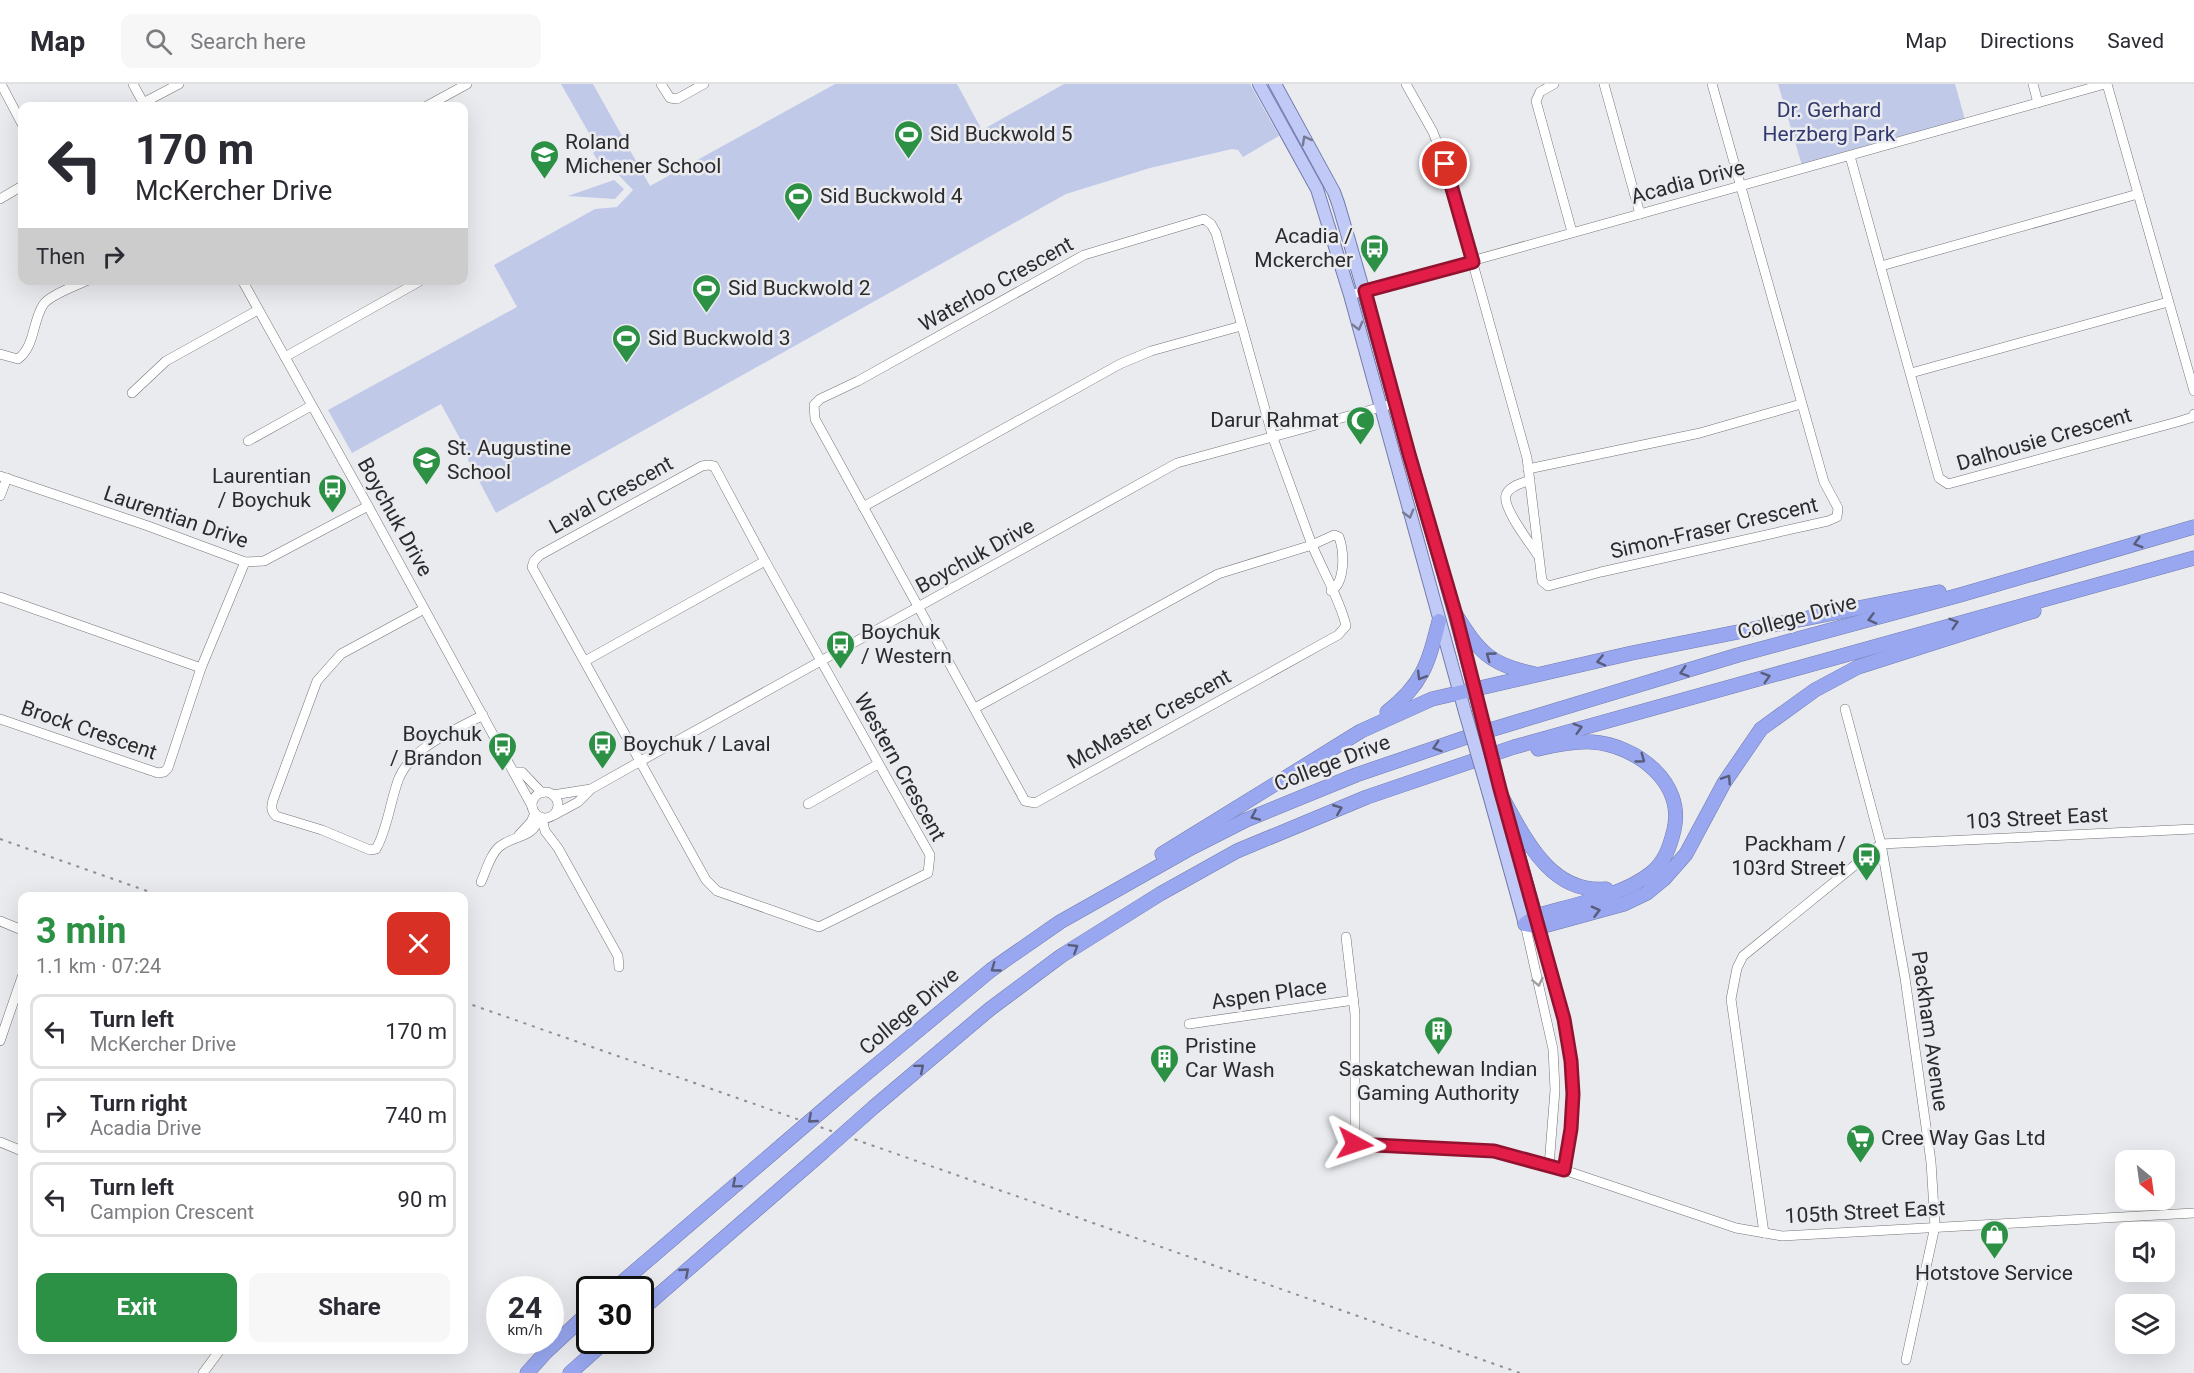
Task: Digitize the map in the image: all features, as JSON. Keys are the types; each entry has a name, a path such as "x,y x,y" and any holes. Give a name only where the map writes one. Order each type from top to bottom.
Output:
{"highway":[{"name":"College Drive","path":"629,1276 844,1092 991,970 1060,922 1182,853 1246,820 1412,755 1738,655 1960,595 2194,527"},
{"path":"654,1299 990,1009 1061,956 1160,894 1237,851 1422,777 1603,721 2194,558"},
{"path":"1361,731 1423,702 1468,690 1632,653 2029,574"},
{"path":"1534,923 1624,903 1647,893 1664,879 1686,854 1724,783 1761,729 1815,690 1858,667 2083,595 2106,583"},
{"path":"1456,615 1476,646 1491,657 1518,670 1540,675"},
{"path":"1060,922 1131,873 1361,731 1407,696 1425,669 1439,621"},
{"path":"1422,777 1556,744 1593,742 1625,749 1664,778 1676,805 1677,819 1670,849 1653,872 1623,889 1534,923"},
{"path":"1497,793 1529,845 1545,865 1564,880 1592,890 1623,889"},
{"path":"527,1373 576,1324"},
{"path":"570,1373 591,1354"}],"main road":[{"path":"1259,84 1317,189 1350,296 1439,621 1468,690 1479,709 1497,793 1534,923"},
{"path":"1275,84 1334,192 1365,291 1456,615 1468,690 1465,712 1497,793"}],"street":[{"path":"1,84 18,116"},
{"path":"133,84 142,102"},
{"path":"149,102 179,84"},
{"path":"435,102 467,84"},
{"path":"661,84 670,98 677,99 704,84"},
{"name":"Simon-Fraser Crescent","path":"1406,84 1440,147 1473,262 1528,468 1542,581 1548,586 1600,572 1833,520 1837,517 1838,508 1824,482 1712,84"},
{"path":"1554,84 1540,92 1536,101 1572,232"},
{"path":"1604,84 1640,214"},
{"path":"2033,84 2038,104"},
{"path":"2106,84 2194,391"},
{"name":"Acadia Drive","path":"1350,296 2106,84"},
{"name":"Dalhousie Crescent","path":"1850,156 1939,478 1948,484 2177,422 2193,417 2194,414"},
{"path":"0,199 18,188"},
{"path":"1881,266 2138,194"},
{"name":"Waterloo Crescent","path":"920,608 815,419 814,405 820,399 858,381 1084,255 1204,219 1210,224 1216,233 1273,438"},
{"path":"0,354 18,359 26,352 44,304 78,285"},
{"name":"Boychuk Drive","path":"245,285 514,772 543,814 578,802 591,789 1177,463 1396,403"},
{"path":"285,357 413,285"},
{"path":"1911,374 2168,302"},
{"path":"132,393 166,361 258,310"},
{"path":"863,507 1120,363 1151,351 1241,326"},
{"path":"1528,468 1700,433 1801,404"},
{"path":"248,441 311,406"},
{"name":"McMaster Crescent","path":"920,608 1025,801 1035,803 1338,635 1346,626 1343,614 1312,545 1273,438"},
{"name":"Laval Crescent","path":"639,762 532,567 540,555 702,466 714,466 821,662"},
{"path":"0,496 3,477"},
{"name":"Laurentian Drive","path":"3,477 148,526 245,562 264,561 368,506"},
{"name":"Simon-Fraser Crescent","path":"1530,480 1510,489 1506,494 1506,501 1539,557"},
{"path":"975,708 1218,573 1312,545 1334,535 1339,537 1342,544 1341,580 1332,591"},
{"path":"585,661 765,561"},
{"name":"Brock Crescent","path":"0,719 158,773 164,772 168,768 201,668 245,562"},
{"path":"0,597 201,668"},
{"path":"424,609 341,654 317,681 273,800 271,809 273,813 370,850 376,849 400,777 409,762 420,751 483,715"},
{"name":"Western Crescent","path":"639,762 706,880 717,891 819,927 928,873 930,855 821,662"},
{"name":"Packham Avenue","path":"1845,710 1881,844 1905,978 1930,1162 1935,1226 1906,1360"},
{"path":"808,804 878,765"},
{"name":"Boychuk Drive","path":"514,772 522,772 542,793 553,795 591,789"},
{"path":"542,793 534,799 543,814 545,831 558,848 618,957 619,967"},
{"path":"481,882 499,847 532,832 543,814 558,806 553,795"},
{"name":"103 Street East","path":"1881,844 2194,829"},
{"path":"1764,1233 1731,999 1737,968 1743,956 1881,844"},
{"path":"0,921 18,928"},
{"path":"1534,923 1552,1049 1555,1090 1549,1166"},
{"path":"1534,923 1564,1019 1571,1061 1572,1106 1564,1170"},
{"name":"Aspen Place","path":"1346,937 1354,1000 1355,1144 1494,1151 1549,1166"},
{"path":"0,1041 18,988"},
{"name":"Aspen Place","path":"1189,1024 1354,1000"},
{"path":"0,1142 18,1149"},
{"name":"105th Street East","path":"1549,1166 1736,1228 1782,1236 2194,1213"},
{"path":"203,1373 217,1354"}],"green space":[{"path":"561,84 593,84 650,186 835,84 957,84 982,130 1064,84 1250,84 1279,136 1243,157 1238,150 1232,149 1150,168 1066,194 496,513 468,460 469,455 441,404 352,453 328,410 517,307 494,265 595,209 617,207 633,190 605,161 600,164 593,153 598,149"},
{"name":"Dr. Gerhard Herzberg Park","path":"1778,84 1955,84 1966,123 1803,169"},
{"path":"614,180 624,189 615,199 568,196"}],"railway":[{"path":"0,839 150,892"},
{"path":"468,1003 1520,1373"}],"place":[{"name":"Sid Buckwold 5","path":"909,160"},
{"name":"Roland Michener School","path":"544,180"},
{"name":"Sid Buckwold 4","path":"799,222"},
{"name":"Acadia / Mckercher","path":"1374,274"},
{"name":"Sid Buckwold 2","path":"707,314"},
{"name":"Sid Buckwold 3","path":"627,364"},
{"name":"Darur Rahmat","path":"1360,446"},
{"name":"St. Augustine School","path":"426,486"},
{"name":"Laurentian / Boychuk","path":"332,514"},
{"name":"Boychuk / Western","path":"840,670"},
{"name":"Boychuk / Laval","path":"602,770"},
{"name":"Boychuk / Brandon","path":"503,772"},
{"name":"Packham / 103rd Street","path":"1867,882"},
{"name":"Saskatchewan Indian Gaming Authority","path":"1438,1056"},
{"name":"Pristine Car Wash","path":"1164,1084"},
{"name":"Cree Way Gas Ltd","path":"1860,1164"},
{"name":"Hotstove Service","path":"1994,1260"}],"route":[{"path":"1355,1144 1494,1151 1564,1170 1571,1129 1573,1094 1571,1061 1564,1019 1500,789 1456,615 1365,291 1473,262 1445,164"}]}
